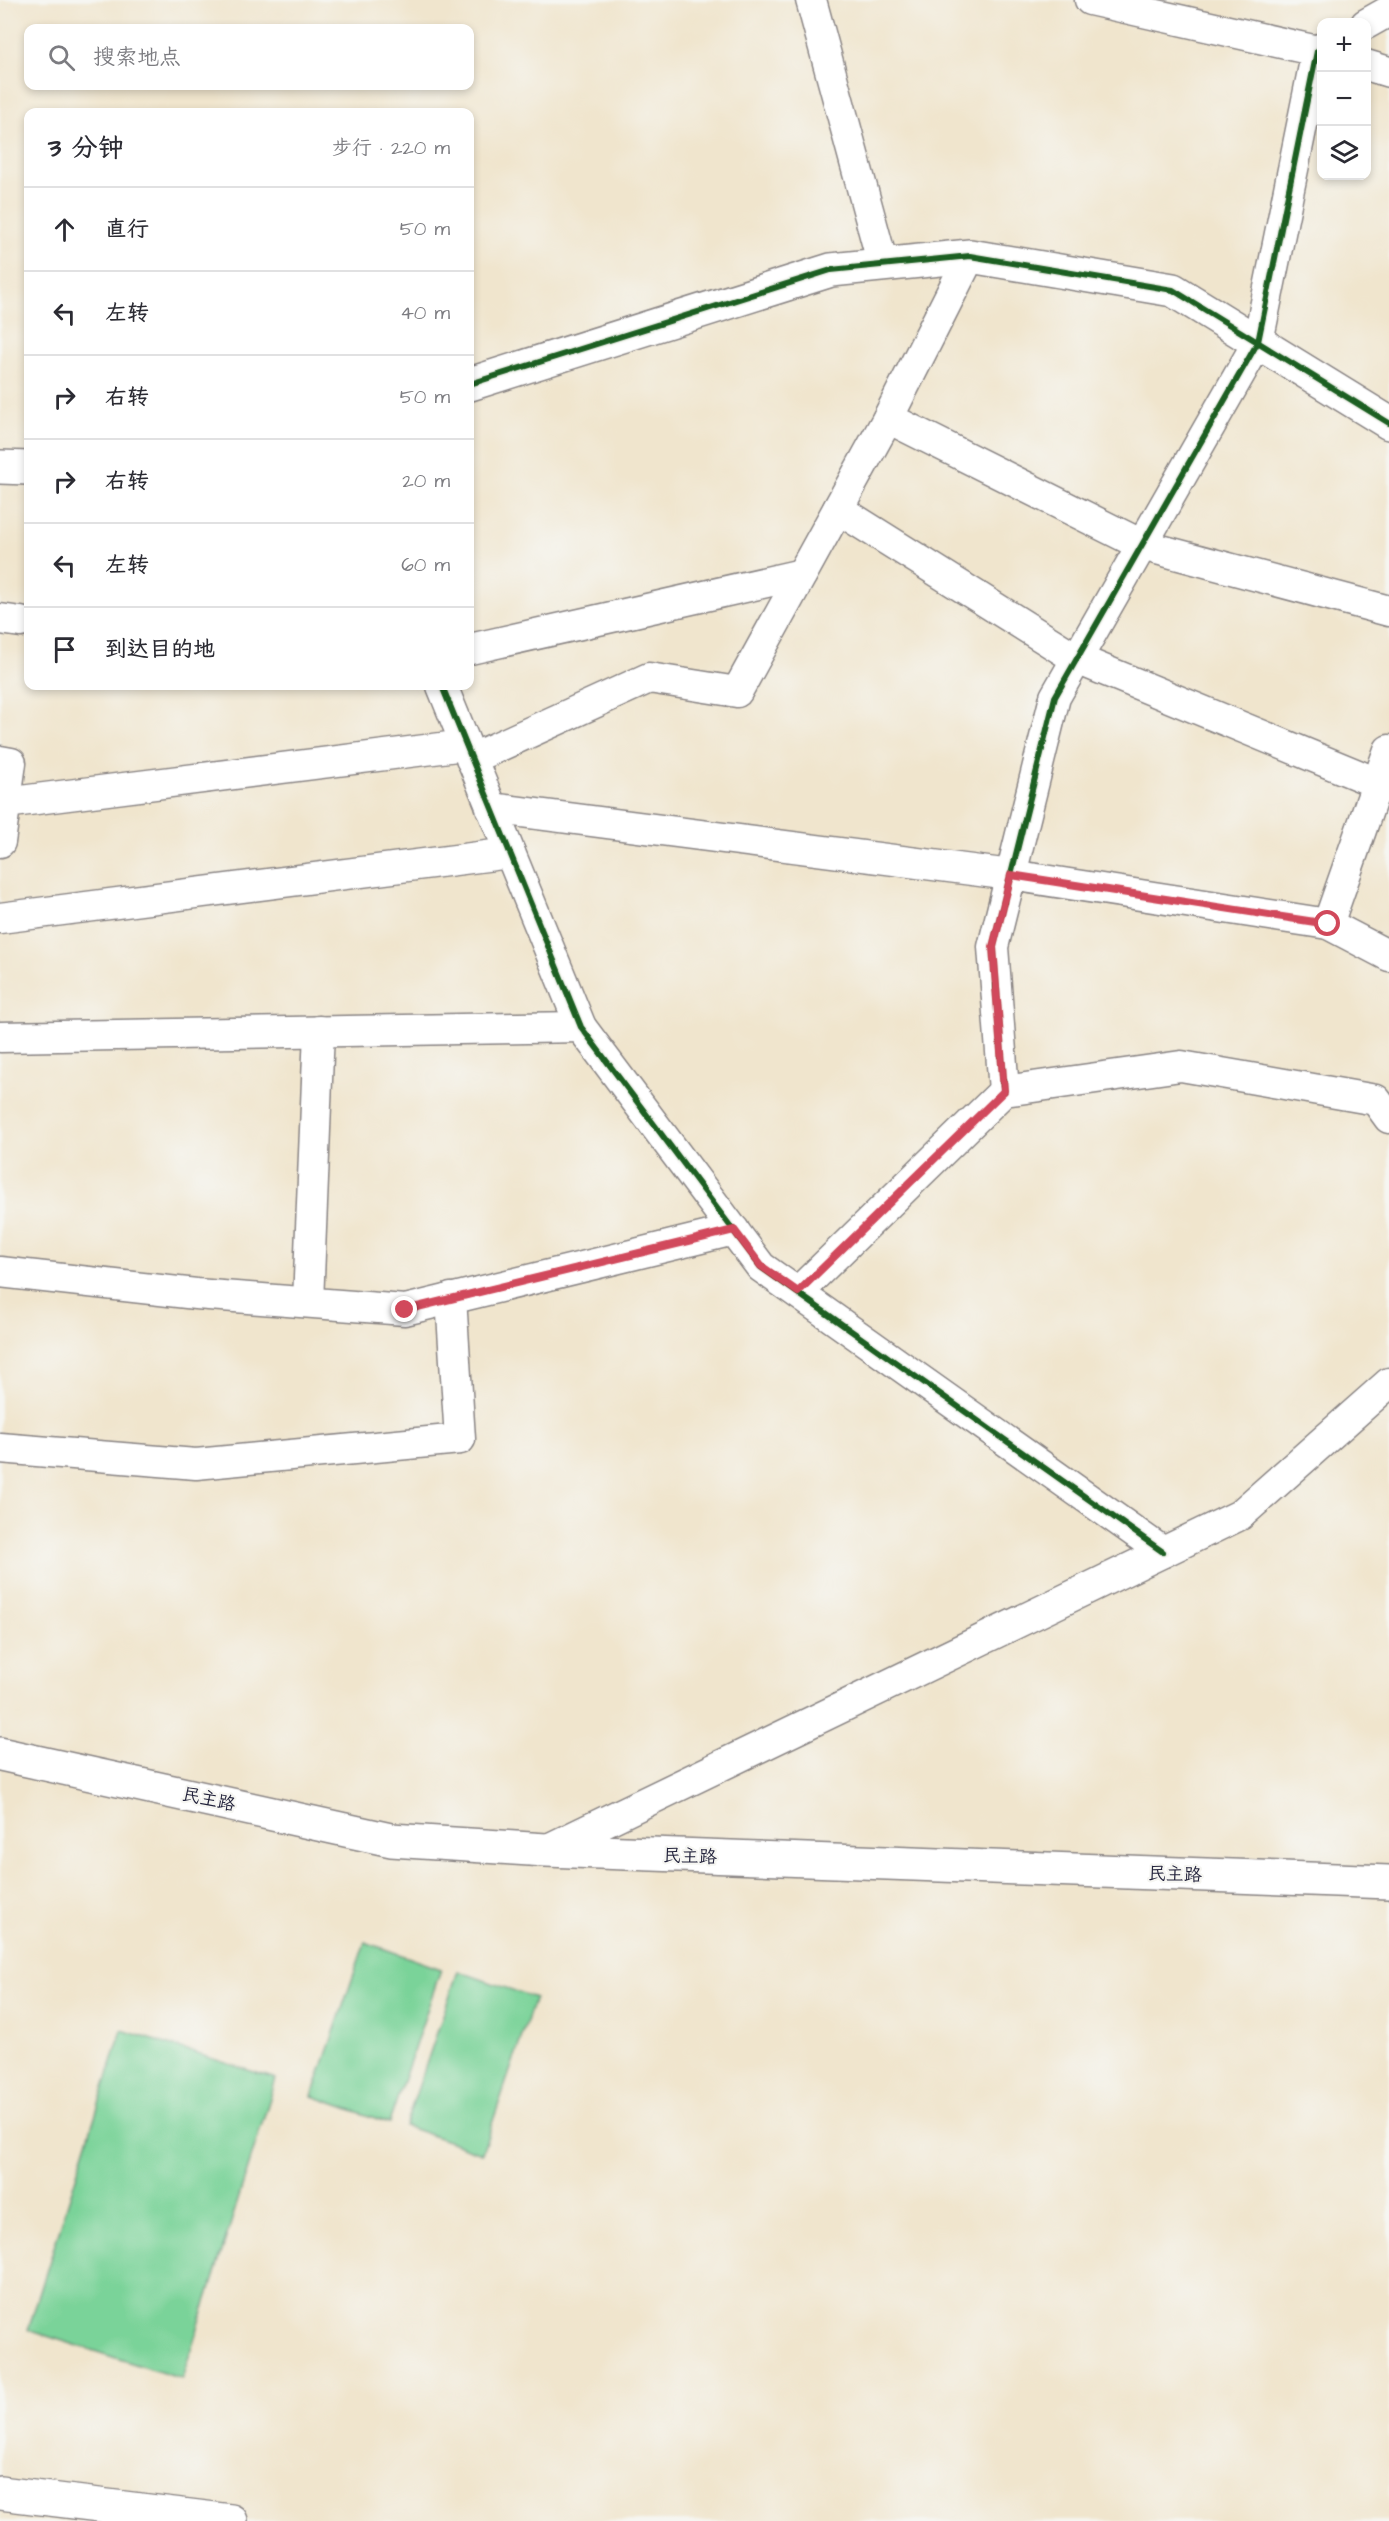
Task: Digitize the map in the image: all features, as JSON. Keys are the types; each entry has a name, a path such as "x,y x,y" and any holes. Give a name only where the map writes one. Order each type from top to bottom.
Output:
{"main road":[{"path":"474,383 831,270 970,256 1173,290 1389,423"},
{"path":"0,467 24,468"},
{"name":"民主路","path":"0,1754 391,1839 546,1850 1389,1882"},
{"path":"0,2493 231,2521"}],"street":[{"path":"811,0 884,265"},
{"path":"1090,0 1317,49"},
{"path":"1371,21 1389,11"},
{"path":"1004,1091 993,947 1055,697 1258,342 1317,64"},
{"path":"1371,67 1389,72"},
{"path":"5,803 468,752 649,678 736,692 888,418 970,256"},
{"path":"888,418 1142,545 1389,611"},
{"path":"838,509 1077,659 1383,785"},
{"path":"474,648 802,574"},
{"path":"444,690 581,1027 761,1266 1163,1552"},
{"path":"1328,924 1383,785 1389,750"},
{"path":"0,761 11,763 0,842"},
{"path":"491,808 1011,875 1328,924 1389,956"},
{"path":"0,918 510,853"},
{"path":"0,1037 581,1027"},
{"path":"308,1302 319,1031"},
{"path":"798,1292 1004,1091 1181,1066 1376,1100 1389,1118"},
{"path":"0,1272 196,1294 405,1310 734,1230"},
{"path":"0,1448 196,1464 460,1439 451,1298"},
{"path":"546,1850 1240,1515 1389,1383"}],"green space":[{"path":"365,1942 441,1969 389,2123 312,2096"},
{"path":"458,1971 535,1998 482,2153 405,2126"},
{"path":"122,2030 276,2079 182,2379 28,2330"}],"cycle path":[{"path":"1004,1091 993,947 1055,697 1258,342 1317,51"},
{"path":"474,383 831,270 970,256 1173,290 1389,423"},
{"path":"444,690 581,1027 761,1267 1163,1552"}],"route":[{"path":"405,1310 734,1230 761,1266 798,1292 1004,1091 993,947 1011,875 1328,924"}]}
